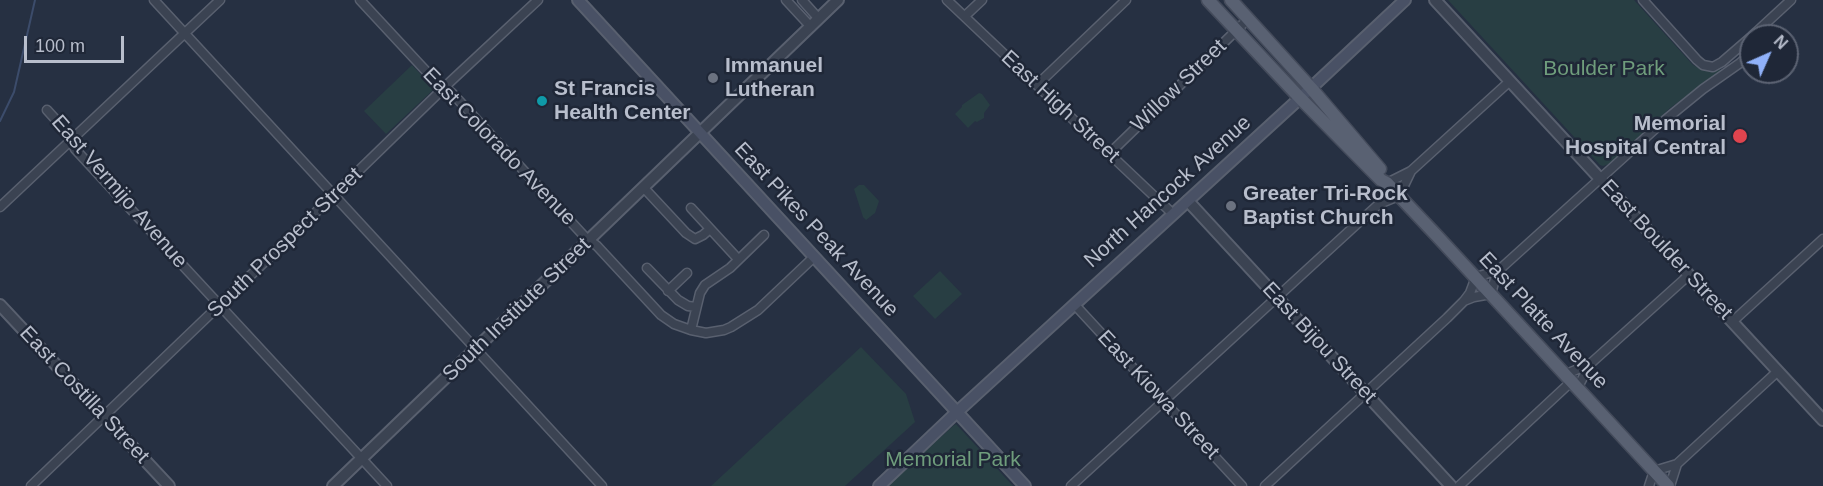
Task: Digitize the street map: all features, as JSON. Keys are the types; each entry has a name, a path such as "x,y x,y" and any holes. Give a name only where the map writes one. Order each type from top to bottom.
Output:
{"main road":[{"name":"East Pikes Peak Avenue","path":"578,0 1025,486"},
{"name":"East Platte Avenue","path":"1208,0 1300,98 1381,180 1387,183 1669,486"},
{"name":"East Platte Avenue","path":"1231,0 1311,88 1384,174 1387,183"},
{"name":"North Hancock Avenue","path":"879,486 1405,0"}],"street":[{"path":"154,0 602,486"},
{"path":"0,207 220,0"},
{"name":"East Colorado Avenue","path":"360,0 438,84 452,93 578,230 661,315 674,324 706,333 724,330 740,323 758,310 814,257"},
{"name":"South Prospect Street","path":"31,486 538,0"},
{"path":"786,0 815,23"},
{"path":"802,0 815,23"},
{"name":"South Institute Street","path":"333,486 838,0"},
{"name":"East High Street","path":"947,0 1173,214"},
{"path":"965,16 982,0"},
{"path":"1037,85 1126,0"},
{"name":"East Boulder Street","path":"1436,0 1823,420"},
{"path":"1643,0 1703,65 1713,67 1739,48"},
{"path":"1766,24 1791,0"},
{"name":"Willow Street","path":"1110,153 1248,19"},
{"path":"1464,301 1491,294 1500,270 1665,120 1739,64"},
{"path":"1379,204 1387,183 1411,171 1510,81"},
{"name":"East Vermijo Avenue","path":"47,110 67,132 75,149 387,486"},
{"path":"1071,486 1379,204 1399,196 1411,171"},
{"path":"644,189 686,233 695,238 710,229"},
{"name":"East Bijou Street","path":"1188,201 1451,486"},
{"path":"691,208 738,259"},
{"path":"691,330 700,292 705,285 726,270 764,235"},
{"path":"1732,322 1823,239"},
{"path":"647,268 684,303 696,307"},
{"path":"1265,486 1464,301 1476,277 1500,270"},
{"path":"669,291 687,273"},
{"path":"1459,486 1689,275"},
{"name":"East Costilla Street","path":"0,305 169,486"},
{"name":"East Kiowa Street","path":"1075,305 1242,486"},
{"path":"1572,381 1590,364"},
{"path":"1649,486 1654,471 1677,464 1778,371"},
{"path":"1669,486 1677,464"}],"green space":[{"name":"Boulder Park","path":"1448,0 1634,0 1693,65 1712,71 1719,68 1721,71 1670,108 1609,164 1603,166"},
{"path":"412,65 434,89 386,134 364,111"},
{"path":"979,93 990,105 984,113 984,118 975,121 968,128 955,114 962,105"},
{"path":"859,185 864,185 879,201 875,213 866,220 854,189"},
{"path":"940,271 962,294 935,319 913,296"},
{"path":"861,347 906,394 915,422 845,486 711,486"},
{"name":"Memorial Park","path":"956,424 1013,486 887,486 953,426"}],"waterway":[{"path":"0,121 14,92 35,0"}],"place":[{"name":"Immanuel Lutheran","path":"713,78"},
{"name":"St Francis Health Center","path":"542,101"},
{"name":"Memorial Hospital Central","path":"1740,136"},
{"name":"Greater Tri-Rock Baptist Church","path":"1231,206"}]}
